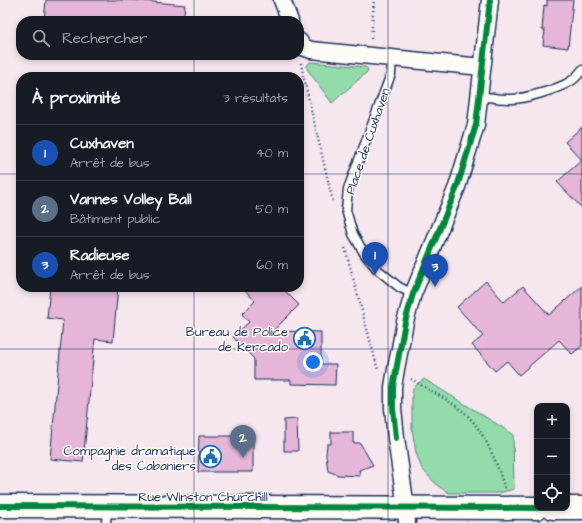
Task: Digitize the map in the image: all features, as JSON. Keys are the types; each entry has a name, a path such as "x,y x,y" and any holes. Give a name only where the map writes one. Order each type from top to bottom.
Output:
{"street":[{"path":"282,0 288,16"},
{"path":"407,516 398,458 393,408 393,387 405,322 413,294 457,187 476,125 490,0"},
{"path":"304,46 311,50 482,67"},
{"name":"Rue Winston Churchill","path":"0,506 107,515 218,506 407,516 510,508 534,508"},
{"path":"570,508 582,508"}],"lane":[{"name":"Place de Cuxhaven","path":"392,58 391,74 348,189 346,210 353,234 364,253 377,269 399,287 413,294"},
{"path":"479,96 508,100 542,93 570,82 578,76 582,70"}],"path":[{"path":"374,0 371,46 374,56"},
{"path":"396,369 466,414 490,449 500,473 510,508"}],"green space":[{"path":"310,62 365,67 368,69 367,72 332,103 307,69"},
{"path":"424,379 513,434 514,489 499,493 449,493 438,486 422,469 416,453 412,429 412,394 413,388"}],"building":[{"path":"46,0 132,0 185,5 184,16 44,16"},
{"path":"547,0 573,0 568,48 543,45 545,30 542,30 544,5 547,6"},
{"path":"582,127 582,160 565,142"},
{"path":"582,160 582,208 557,182"},
{"path":"486,281 504,302 523,286 549,315 582,286 582,346 572,354 559,340 519,375 507,361 495,371 472,345 483,336 457,307"},
{"path":"50,292 118,292 113,341 95,339 83,462 50,459 63,320 47,318"},
{"path":"247,292 286,292 299,305 273,331 321,332 321,364 336,364 335,385 291,384 291,380 254,380 254,359 233,337 249,322 242,314 255,301"},
{"path":"297,419 298,451 284,451 284,420"},
{"path":"331,432 353,432 353,443 360,443 373,465 359,470 360,476 338,475 328,471 326,455 327,444 331,444"},
{"path":"199,436 253,436 253,472 198,472"}],"cycle path":[{"path":"396,438 393,408 393,387 405,322 413,294 457,187 476,125 490,0"},
{"path":"0,506 534,508"}],"place":[{"name":"Cuxhaven","path":"375,275"},
{"name":"Radieuse","path":"435,287"},
{"name":"Bureau de Police de Kercado","path":"304,338"},
{"name":"Compagnie dramatique des Cabaniers","path":"211,457"},
{"name":"Vannes Volley Ball","path":"243,458"}]}
